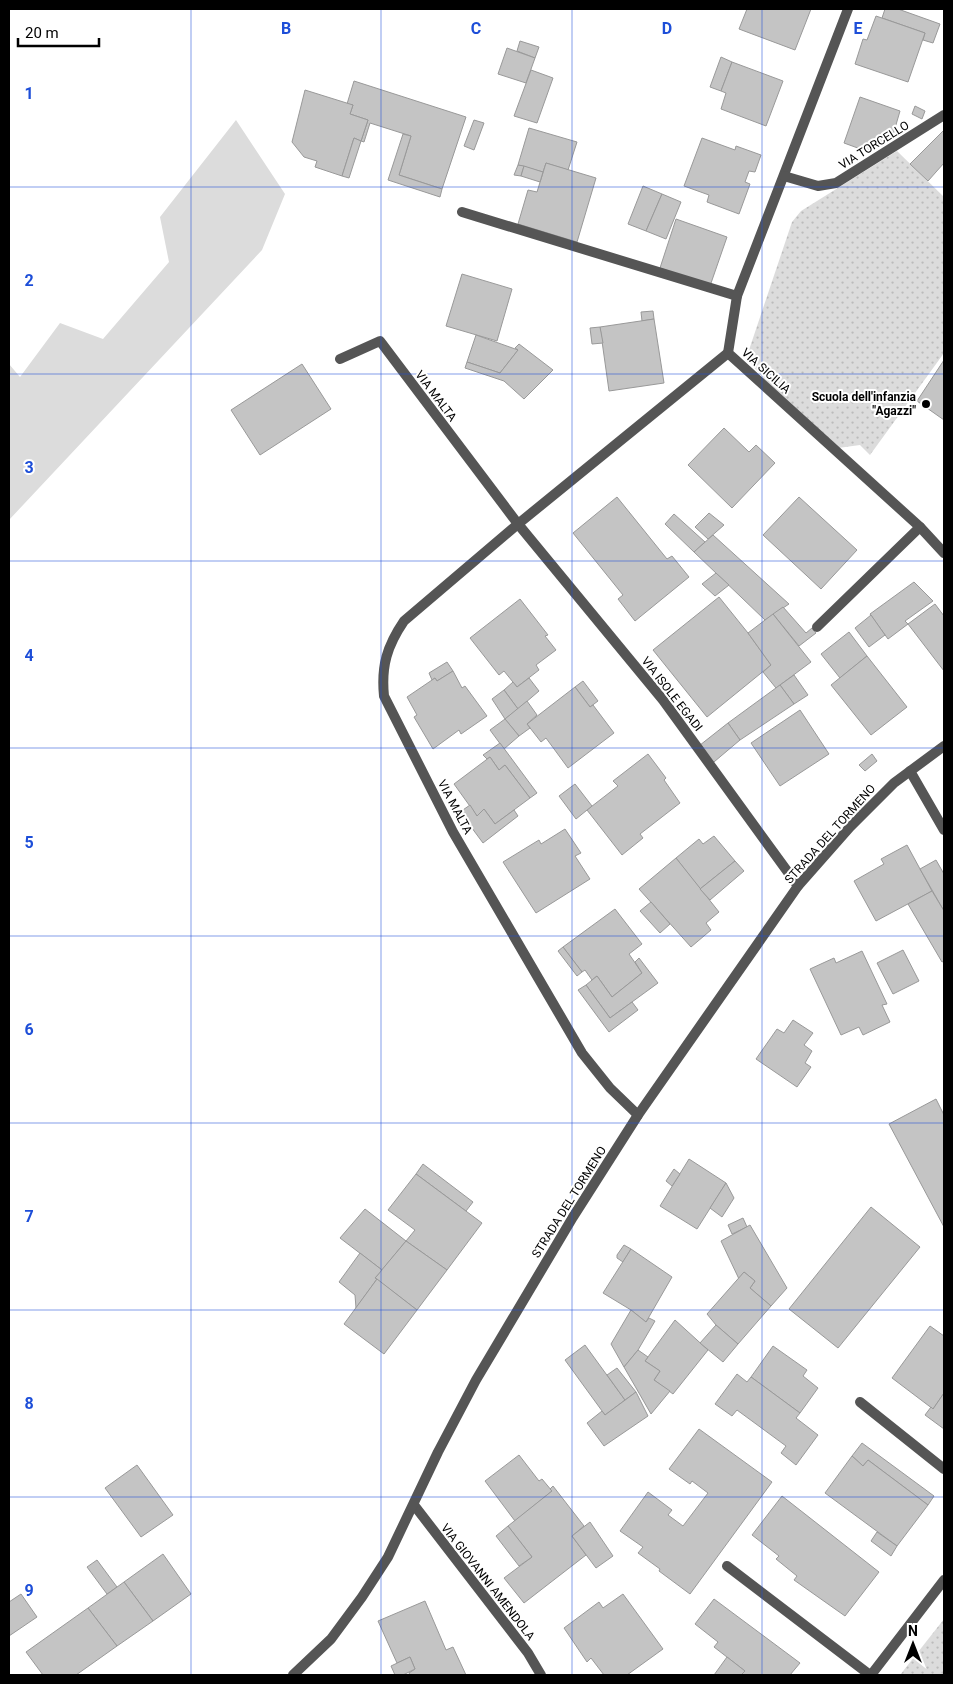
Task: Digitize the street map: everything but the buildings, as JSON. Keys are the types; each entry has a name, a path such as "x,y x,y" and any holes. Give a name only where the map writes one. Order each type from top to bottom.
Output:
{"street":[{"name":"VIA SICILIA","path":"848,9 737,296 728,353 920,527 944,553"},
{"name":"VIA TORCELLO","path":"784,176 818,186 836,183 944,115"},
{"path":"462,212 737,296"},
{"name":"VIA MALTA","path":"340,359 380,341 518,524"},
{"name":"VIA MALTA","path":"638,1115 610,1088 582,1052 453,832 384,696 382,678 392,639 404,621 518,524 728,353"},
{"name":"VIA ISOLE EGADI","path":"518,524 663,700 798,886"},
{"path":"816,627 920,527"},
{"name":"STRADA DEL TORMENO","path":"292,1675 331,1639 388,1557 438,1452 476,1380 573,1217 638,1115 798,886 850,827 894,783 944,746"},
{"path":"910,771 944,830"},
{"path":"860,1402 944,1469"},
{"name":"VIA GIOVANNI AMENDOLA","path":"414,1505 528,1653 541,1675"},
{"path":"727,1566 871,1675 944,1580"}],"shaded area":[{"path":"236,120 285,194 262,250 9,520 9,364 20,377 60,323 103,339 169,262 160,217"},
{"path":"897,151 944,197 944,353 870,455 860,445 838,448 787,404 752,365 748,353 792,222 801,211"},
{"path":"944,1619 944,1675 900,1675"}],"place":[{"name":"Scuola dell'infanzia \"Agazzi\"","path":"926,404"}]}
